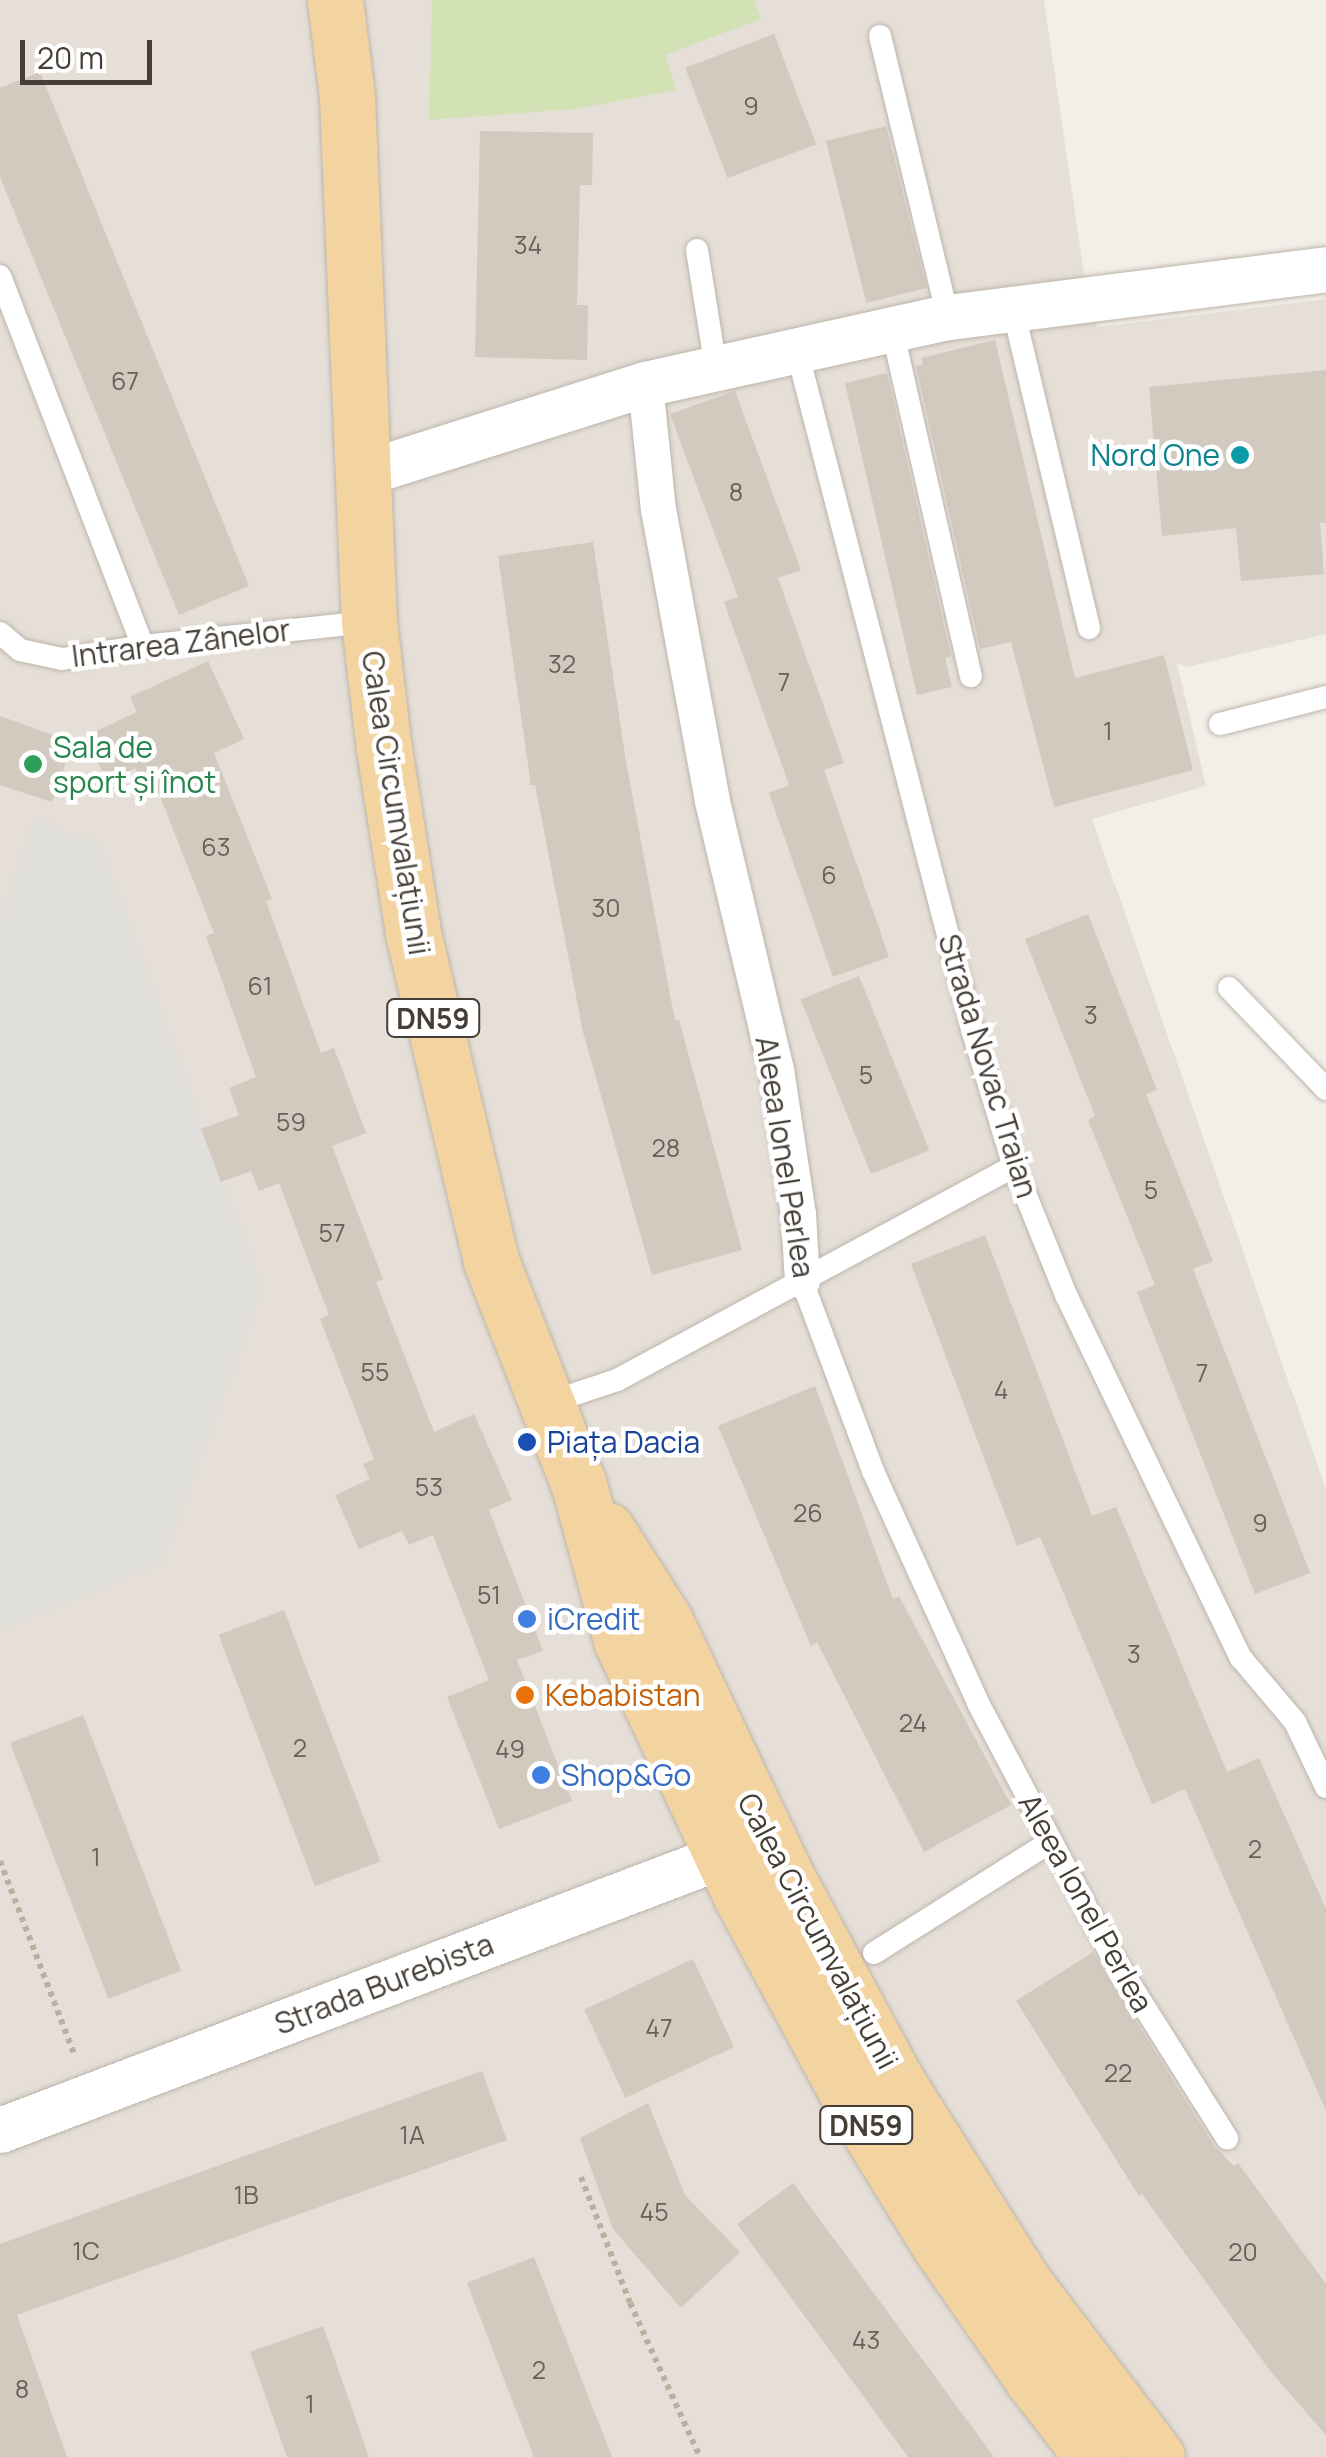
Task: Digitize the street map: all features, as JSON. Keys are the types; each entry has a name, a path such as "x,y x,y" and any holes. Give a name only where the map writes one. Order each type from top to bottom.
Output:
{"main road":[{"name":"Calea Circumvalațiunii","path":"335,0 347,97 369,622 413,933 491,1262 578,1485 621,1640 744,1847 858,2012 972,2206 1072,2351 1157,2457"},
{"name":"Calea Circumvalațiunii","path":"347,97 360,0"},
{"name":"Calea Circumvalațiunii","path":"744,1847 831,2065 923,2218 1003,2339 1093,2457"}],"street":[{"path":"361,474 645,384 948,317 1326,268"},
{"name":"Aleea Ionel Perlea","path":"645,384 658,508 712,801 776,1070 798,1214 802,1281"},
{"name":"Strada Burebista","path":"0,2130 744,1847"}],"lane":[{"path":"880,36 948,317"},
{"path":"697,250 716,368"},
{"path":"0,276 144,646"},
{"path":"1013,310 1089,628"},
{"path":"892,329 970,676"},
{"name":"Strada Novac Traian","path":"797,351 973,1032 1014,1166 1066,1296 1241,1658 1295,1722 1326,1787"},
{"name":"Intrarea Zânelor","path":"0,633 20,650 41,656 97,657 144,646 369,622"},
{"path":"1220,724 1326,697"},
{"path":"1229,988 1326,1089"},
{"path":"545,1404 617,1380 1014,1166"},
{"name":"Aleea Ionel Perlea","path":"802,1281 896,1524 978,1703 1111,1954 1227,2138"},
{"path":"874,1953 1050,1842"}],"path":[{"path":"0,1861 91,2096"},
{"path":"581,2176 630,2303 700,2457"}],"shaded area":[{"path":"0,0 1044,0 1084,274 1097,327 1326,299 1326,634 1187,667 1177,663 1206,786 1092,819 1326,1489 1326,2457 0,2457"},
{"path":"36,817 64,832 98,840 262,1289 161,1563 0,1630 0,920"}],"green space":[{"path":"432,0 754,0 761,19 665,55 676,90 575,109 429,120"}],"building":[{"path":"774,34 816,144 728,178 685,68"},
{"path":"40,72 249,586 179,615 0,177 0,88"},
{"path":"886,126 926,288 866,303 826,141"},
{"path":"480,131 593,133 592,185 580,185 577,305 588,305 587,360 475,357"},
{"path":"995,340 1075,678 1164,655 1193,770 1054,807 1011,642 980,649 916,366 923,364 921,358"},
{"name":"Nord One","path":"1326,370 1326,523 1320,523 1324,574 1241,581 1236,528 1162,536 1149,387"},
{"path":"887,373 951,656 945,658 952,687 917,695 845,383"},
{"path":"735,391 801,570 778,578 844,763 824,770 889,957 833,977 769,793 789,785 724,602 738,597 670,414"},
{"path":"593,542 626,762 675,1021 679,1020 742,1250 652,1275 583,1032 535,785 531,785 498,556"},
{"path":"208,661 244,739 214,753 272,899 266,901 321,1053 334,1048 366,1133 332,1146 383,1279 376,1282 434,1432 474,1414 512,1500 489,1510 543,1651 517,1660 572,1801 499,1829 447,1697 489,1680 433,1535 409,1545 402,1531 359,1549 335,1495 370,1479 363,1464 374,1459 320,1319 329,1315 279,1183 259,1191 251,1171 221,1182 201,1129 239,1115 229,1088 256,1077 206,936 214,933 154,781 144,786 136,768 107,782 86,736 137,712 130,697"},
{"name":"Sala de sport și înot","path":"0,716 73,742 52,802 0,785"},
{"path":"1088,914 1157,1090 1146,1094 1213,1261 1193,1269 1310,1573 1255,1594 1137,1292 1155,1285 1088,1120 1095,1116 1025,939"},
{"path":"859,976 929,1150 871,1174 801,1000"},
{"path":"985,1235 1092,1516 1116,1507 1227,1772 1259,1758 1326,1909 1326,2111 1185,1789 1152,1804 1040,1537 1017,1546 911,1264"},
{"path":"815,1386 893,1599 899,1596 1011,1805 924,1852 817,1642 811,1646 718,1426"},
{"path":"284,1610 380,1861 315,1886 219,1635"},
{"path":"83,1715 181,1971 108,1999 10,1743"},
{"path":"1093,1952 1214,2146 1234,2166 1238,2163 1326,2284 1326,2435 1271,2372 1142,2194 1139,2196 1016,2001"},
{"path":"693,1959 734,2047 625,2098 584,2010"},
{"path":"482,2071 507,2140 17,2315 67,2457 0,2457 0,2244"},
{"path":"648,2103 685,2195 740,2252 681,2308 613,2229 580,2138"},
{"path":"793,2183 994,2457 908,2457 737,2224"},
{"path":"534,2257 612,2457 534,2457 467,2283"},
{"path":"323,2326 369,2457 287,2457 250,2352"}],"place":[{"name":"Nord One","path":"1240,455"},
{"name":"Sala de sport și înot","path":"33,764"},
{"name":"Piața Dacia","path":"527,1442"},
{"name":"iCredit","path":"527,1619"},
{"name":"Kebabistan","path":"525,1695"},
{"name":"Shop&Go","path":"541,1775"}]}
